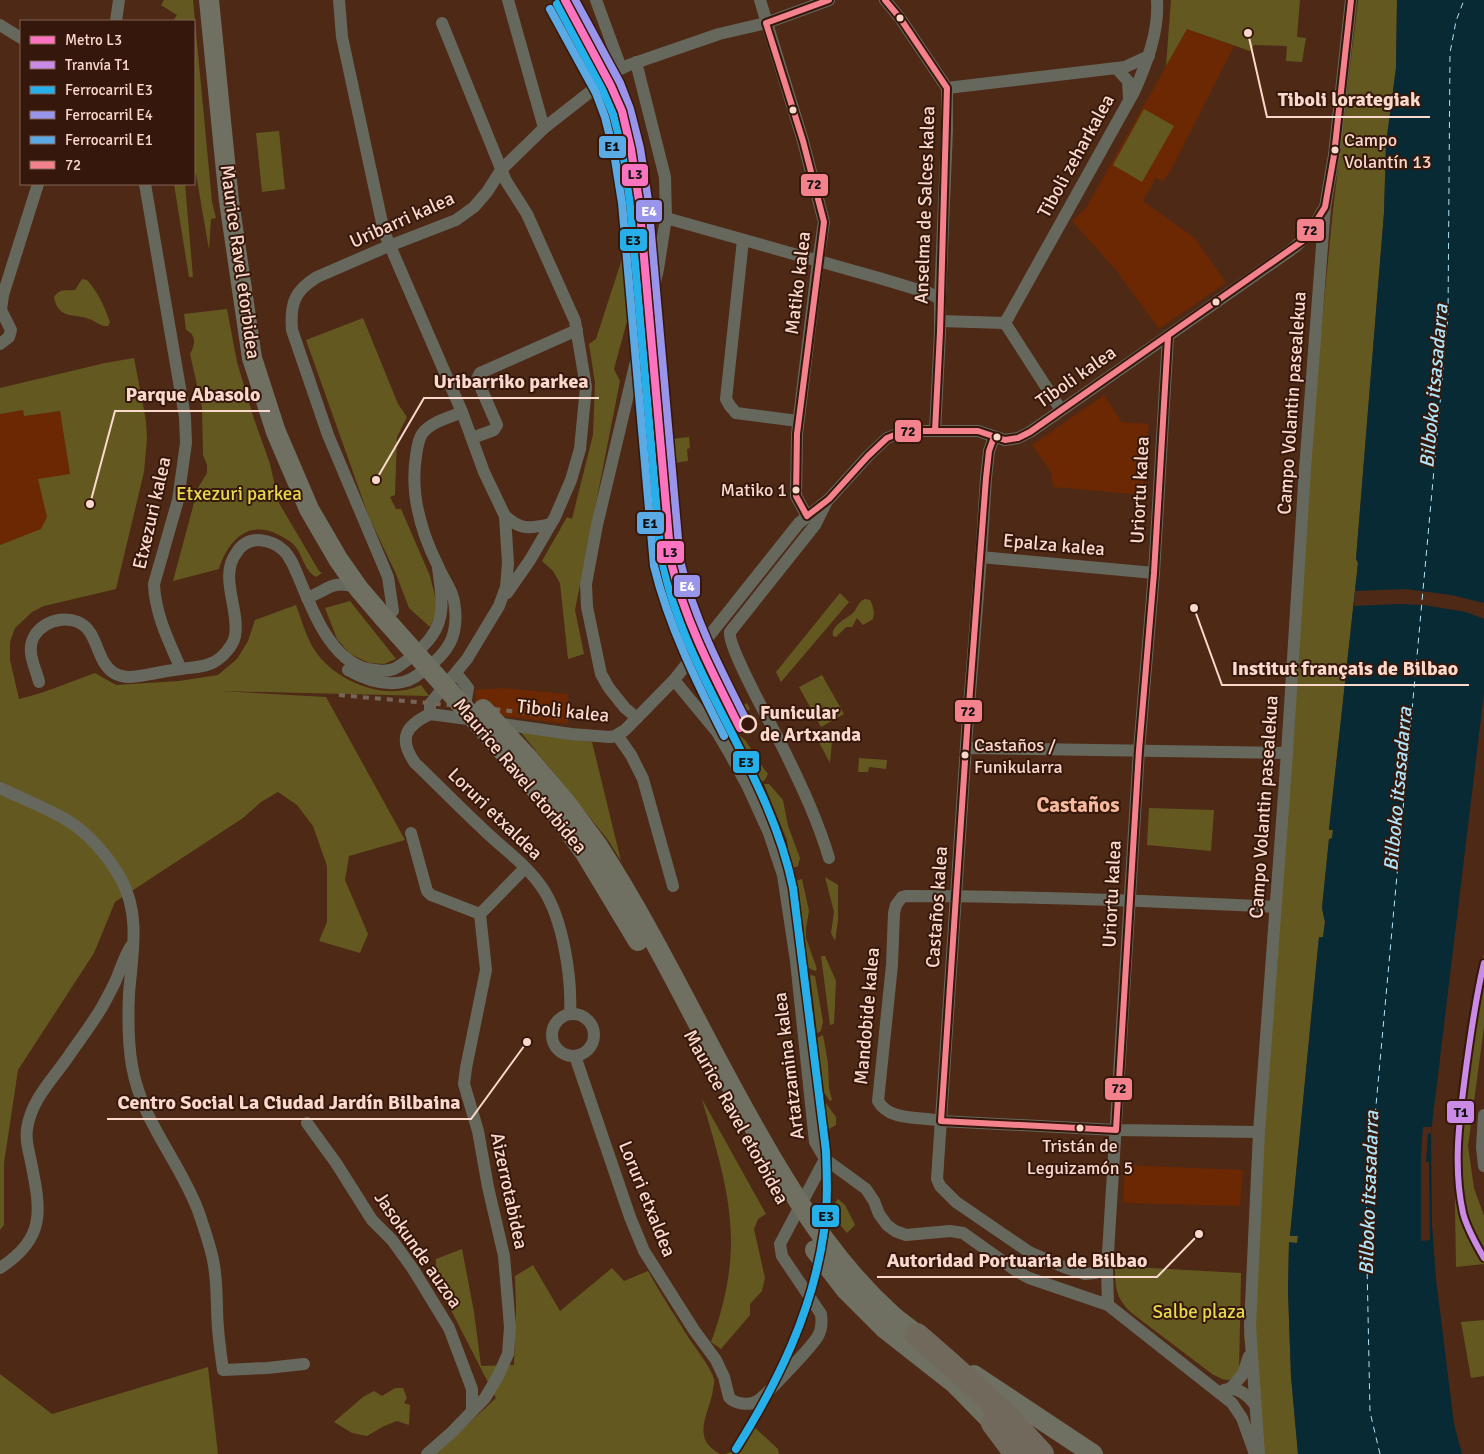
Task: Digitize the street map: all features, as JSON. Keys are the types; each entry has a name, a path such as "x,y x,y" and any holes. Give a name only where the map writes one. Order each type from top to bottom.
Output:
{"highway":[{"name":"Maurice Ravel etorbidea","path":"916,1335 958,1378"},
{"path":"958,1378 1003,1403 1025,1445"},
{"path":"994,1423 1025,1445 1061,1454"}],"main road":[{"name":"Maurice Ravel etorbidea","path":"209,0 229,201 252,358 276,432 309,508 338,559 359,589 388,614 529,759 568,804 598,846 662,957 730,1087 798,1201 823,1239 853,1276 876,1301 916,1335 1093,1454"},
{"name":"Maurice Ravel etorbidea","path":"220,0 252,286 266,360 288,431 322,505 388,614 554,811 585,853 675,1004 744,1137 808,1241 836,1279 862,1307 885,1328 958,1378"},
{"path":"958,1378 994,1423"}],"street":[{"path":"116,20 119,0"},
{"path":"339,0 342,37 384,232 462,412 484,472 505,516 508,563 506,587 500,606"},
{"path":"508,0 544,128"},
{"path":"596,0 621,68"},
{"name":"Matiko kalea","path":"760,0 803,141 824,222 798,421 796,496 807,516"},
{"name":"Uribarri kalea","path":"388,614 388,577 328,435 292,330 290,314 293,303 302,288 317,277 390,245 456,220 474,207 488,192 501,170 544,128 621,68 720,34 766,23 829,0"},
{"name":"Anselma de Salces kalea","path":"885,0 900,18 946,88 947,130 935,431"},
{"name":"Tiboli zeharkalea","path":"1005,323 1129,100 1149,56 1153,41 1157,0"},
{"name":"Campo Volantin pasealekua","path":"1259,1454 1250,1326 1259,1132 1325,207 1334,155 1351,0"},
{"path":"430,714 430,704 483,636 555,518 571,480 580,449 586,386 575,321 528,214 501,170 442,23"},
{"path":"0,25 20,37"},
{"path":"946,88 1125,67 1149,56"},
{"path":"636,62 665,177 666,218 658,269 597,525 586,584 587,607 601,674 609,688 625,708 637,718"},
{"path":"1116,68 1128,81 1129,100"},
{"path":"0,276 30,185"},
{"path":"0,344 9,337 11,330 2,315 1,304 3,295 38,185"},
{"name":"Etxezuri kalea","path":"145,185 185,417 186,456 178,500 154,584 154,598 160,618 181,669"},
{"name":"Tiboli kalea","path":"430,714 571,734 610,737 617,735 637,718 674,680 799,523 827,501 887,438 905,431 978,431 1005,440 1018,438 1030,432 1304,240 1325,207"},
{"path":"666,218 920,290 940,299"},
{"path":"743,240 726,399 736,413 798,421"},
{"path":"940,321 1005,323 1061,410"},
{"path":"472,438 494,430 497,424 476,379 477,376 577,330"},
{"name":"Uriortu kalea","path":"1108,1305 1107,1269 1139,750 1154,573 1168,337"},
{"path":"39,682 31,654 31,642 37,630 44,625 64,620 76,621 85,626 90,631 99,653 108,668 121,676 130,677 200,667 213,663 222,657 235,638 236,624 231,596 230,564 240,547 256,540 267,541 283,550 292,564 322,629 325,642 334,658 349,671 377,682 393,683 412,679 441,656 449,646 456,624 452,592 438,568 417,512 415,465 418,445 421,436 427,429 462,412"},
{"name":"Castaños kalea","path":"994,437 988,460 966,748 937,1179 945,1193 956,1202 1029,1252 1085,1274 1107,1269"},
{"name":"Tiboli kalea","path":"827,501 815,525 730,632 729,636 736,656 802,788 820,829 829,858"},
{"path":"505,516 522,528 533,528 550,524"},
{"name":"Epalza kalea","path":"981,558 1154,573"},
{"path":"328,587 334,575 338,559"},
{"path":"322,629 348,660 357,666 382,671 393,669 429,640 436,631 442,611 438,568"},
{"path":"307,598 338,584 346,584 359,589"},
{"path":"456,673 468,688 464,711 456,717"},
{"name":"Artatzamina kalea","path":"674,680 716,732 730,754 748,787 769,833 783,875 796,961 815,1142 825,1159 780,1244 782,1256 821,1314 822,1324 818,1336 766,1394 756,1402 744,1403 731,1400"},
{"name":"Loruri etxaldea","path":"430,714 418,720 409,728 405,738 409,754 415,763 525,868 543,888 552,905 567,958 571,985 570,1014"},
{"path":"617,735 631,755 642,779 673,886"},
{"path":"966,748 1287,753"},
{"path":"0,788 66,819 95,845 121,880 130,901 134,923 129,996 132,1064 136,1084 154,1130 188,1189 213,1260 223,1370 304,1364"},
{"path":"411,833 427,891 431,895 480,914 525,868"},
{"name":"Mandobide kalea","path":"941,1121 926,1117 893,1114 885,1110 878,1101 892,965 896,905 902,897 906,896 956,896"},
{"path":"956,896 1131,900 1276,907"},
{"name":"Aizerrotabidea","path":"427,1454 484,1398 498,1376 508,1354 510,1327 504,1256 488,1187 478,1131 464,1084 486,970 480,914"},
{"path":"0,1268 17,1256 37,1225 38,1197 26,1141 31,1112 45,1086 67,1058 100,1009 115,982 122,962 134,942"},
{"path":"570,1014 582,1016 592,1025 594,1030 594,1038 588,1050 575,1056 562,1053 557,1049 552,1037 554,1025 564,1016 570,1014"},
{"name":"Loruri etxaldea","path":"575,1056 630,1217 644,1251 689,1322 716,1360 731,1400"},
{"path":"1484,1115 1482,1147 1484,1166"},
{"path":"941,1121 1116,1130 1259,1132"},
{"name":"Jasokunde auzoa","path":"307,1123 341,1171 372,1220 392,1240 413,1269 449,1328 472,1389 472,1411"},
{"path":"825,1159 866,1189 874,1201 879,1214 887,1225 895,1231 906,1235 950,1231 963,1233 1029,1278 1108,1305 1225,1390 1249,1396 1255,1405"},
{"name":"Campo Volantin pasealekua","path":"1225,1390 1243,1374 1252,1349"},
{"path":"1225,1390 1242,1418 1255,1454"}],"shaded area":[{"path":"1187,29 1234,46 1171,170 1163,181 1156,178 1143,201 1195,238 1226,283 1159,329 1116,270 1072,221 1086,208"},
{"path":"1104,395 1122,422 1149,424 1142,495 1053,487 1051,472 1032,445"},
{"path":"23,410 24,416 60,411 70,474 41,530 0,545 0,414"},
{"path":"504,688 568,694 568,724 476,713 475,690"},
{"path":"1125,1165 1243,1170 1240,1206 1123,1203"}],"green space":[{"path":"164,0 193,0 195,20 174,20 177,15 161,5"},
{"path":"1171,0 1300,0 1297,37 1306,38 1302,62 1286,61 1287,46 1254,45 1250,51 1187,29 1166,66"},
{"path":"1358,0 1397,0 1396,68 1386,144 1384,213 1356,559 1358,563 1329,829 1333,830 1332,839 1329,839 1322,908 1325,922 1323,937 1319,937 1290,1235 1298,1236 1297,1243 1289,1243 1288,1290 1291,1376 1298,1454 1259,1454 1244,1336 1302,523 1333,210"},
{"path":"195,21 212,202 216,218 211,219 209,250 196,174"},
{"path":"620,82 639,161 645,237 630,310 614,369 620,381 575,610 584,654 568,659 560,583 553,571 542,561 567,517 572,519 593,435 595,383 589,344 596,339 625,244 628,214 626,192 613,128 599,96"},
{"path":"1144,109 1174,126 1142,182 1113,165"},
{"path":"279,131 285,189 262,192 256,133"},
{"path":"174,185 185,185 193,277 189,277"},
{"path":"82,279 87,280 98,294 110,322 108,326 103,326 83,317 67,314 59,309 56,304 54,297 56,294 75,290"},
{"name":"Etxezuri parkea","path":"227,309 237,362 270,464 279,503 319,571 322,573 316,577 306,567 298,550 292,543 279,535 258,529 241,535 234,541 228,549 219,569 173,581 198,488 207,473 207,465 203,455 202,407 190,354 194,340 190,332 186,330 184,314"},
{"path":"363,318 398,404 407,417 397,437 395,495 390,497 396,509 401,509 430,576 437,604 430,627 409,608 396,574 369,517 306,340"},
{"path":"134,358 146,421 147,438 144,472 116,589 44,606 32,612 15,628 10,642 10,660 19,699 48,691 95,673 116,685 179,681 218,675 237,659 248,641 255,620 296,605 305,631 314,649 339,674 365,687 380,690 394,691 421,685 429,696 218,691 326,697 405,840 349,856 345,880 368,934 360,953 319,941 327,922 327,866 313,826 297,805 278,792 261,802 243,818 115,902 94,953 18,1070 4,1163 4,1225 0,1230 0,545 41,529 47,517 38,479 70,474 60,411 24,416 23,410 0,414 0,388"},
{"path":"689,437 688,461 674,463 671,439"},
{"path":"840,593 849,602 781,682 776,672"},
{"path":"865,599 870,600 872,605 874,611 873,619 863,625 857,618 852,627 846,627 836,637 833,636 836,626 852,614 860,602"},
{"path":"350,601 396,659 384,664 369,663 350,654 337,639 325,608"},
{"path":"822,675 844,714 821,727 799,687"},
{"path":"747,703 750,709 739,717 743,729 718,717"},
{"path":"728,729 745,740 768,774 765,780 761,782 758,779 744,750 741,751 729,734"},
{"path":"519,730 592,742 621,861 608,840"},
{"path":"833,730 830,763 814,733"},
{"path":"859,758 887,760 886,769 869,767 868,772 858,772"},
{"path":"764,784 769,784 783,800 788,826 800,858 798,866 793,868 787,840"},
{"path":"1149,808 1214,810 1211,851 1147,845"},
{"path":"825,877 838,885 838,920 835,941 831,933 834,912"},
{"path":"802,879 809,911 806,938 817,969 815,971 807,967 797,914 795,881"},
{"path":"1484,953 1484,1027 1468,1146 1474,1188 1484,1216 1484,1264 1456,1267 1454,1141 1468,1030"},
{"path":"821,956 825,956 836,981 834,1024 830,1025"},
{"path":"810,975 815,976 823,1022 821,1031 817,1033"},
{"path":"823,1035 832,1100 830,1101 823,1091 817,1038"},
{"path":"821,1098 836,1117 836,1125 829,1129 823,1121"},
{"path":"702,1099 766,1214 758,1219 754,1229 765,1278 762,1291 750,1304 750,1315 721,1349 711,1342 723,1305 728,1279 731,1254 730,1223 717,1151"},
{"path":"838,1199 845,1205 855,1225 847,1233 830,1213 830,1209"},
{"path":"462,1249 474,1312 481,1366 514,1365 515,1276 533,1265 560,1311 612,1268 624,1281 648,1271 707,1364 714,1379 704,1433 706,1441 711,1448 720,1454 428,1454 452,1439 496,1398 451,1310 435,1285 436,1259"},
{"name":"Salbe plaza","path":"1115,1266 1241,1273 1239,1373 1229,1380 1212,1374 1127,1309 1118,1293 1115,1281"},
{"path":"1484,1320 1484,1376 1471,1378 1461,1322"},
{"path":"208,1367 218,1454 0,1454 0,1374 52,1414"},
{"path":"395,1388 403,1388 407,1398 404,1403 410,1405 409,1425 397,1421 367,1436 352,1433 334,1422 363,1397 374,1391 382,1396"},
{"path":"754,1427 778,1449 779,1454 725,1454 734,1451"}],"water":[{"name":"Bilboko itsasadarra","path":"1397,0 1484,0 1484,693 1431,1133 1432,1224 1436,1279 1454,1424 1462,1454 1298,1454 1291,1376 1288,1290 1289,1242 1297,1243 1298,1236 1290,1236 1319,937 1323,937 1325,922 1322,908 1329,839 1332,838 1333,830 1329,830 1358,563 1356,559 1384,213 1386,144 1396,68"}],"pier":[{"path":"1406,589 1451,595 1484,603 1484,619 1466,612 1423,605 1354,606 1355,591"},
{"path":"1423,1127 1432,1127 1431,1133 1428,1134 1426,1162 1429,1162 1430,1240 1421,1241 1421,1157"}],"ferry route":[{"path":"1380,1454 1370,1412 1366,1215 1448,316 1450,53 1456,21 1464,0"}],"railway":[{"path":"339,695 494,709 568,718"}],"metro line":[{"name":"L3","path":"565,0 611,86 622,111 631,149 639,201 671,562 692,626 740,728"}],"tram line":[{"name":"T1","path":"1484,963 1475,1005 1467,1062 1459,1128 1458,1162 1458,1179 1463,1213 1469,1231 1484,1258"}],"rail line":[{"name":"E4","path":"575,0 620,83 630,109 640,148 648,200 680,561 701,624 718,664 748,724"},
{"name":"E3","path":"557,4 603,90 613,114 623,151 630,202 660,547 670,592 685,635 764,800 781,843 793,888 826,1151 827,1191 825,1221 819,1261 812,1289 792,1345 766,1398 736,1449"},
{"name":"E1","path":"550,9 596,93 605,117 614,153 622,203 654,566 675,632 724,736"}],"transit line":[{"name":"72","path":"829,0 766,23 803,141 824,222 797,434 796,496 807,516 829,499 887,438 905,431 978,431 1005,440 1018,438 1030,432 1304,240 1325,207 1334,155 1351,0"},
{"name":"72","path":"885,0 900,18 947,88 940,332 935,431"},
{"name":"72","path":"994,437 989,451 986,478 941,1121 1116,1130 1139,750 1154,573 1168,337"}],"place":[{"name":"Tiboli lorategiak","path":"1248,33"},
{"name":"Campo Volantín 13","path":"1335,150"},
{"name":"Uribarriko parkea","path":"376,480"},
{"name":"Matiko 1","path":"796,490"},
{"name":"Parque Abasolo","path":"90,504"},
{"name":"Institut français de Bilbao","path":"1194,608"},
{"name":"Funicular de Artxanda","path":"748,724"},
{"name":"Castaños / Funikularra","path":"965,755"},
{"name":"Centro Social La Ciudad Jardín Bilbaina","path":"527,1042"},
{"name":"Tristán de Leguizamón 5","path":"1080,1128"},
{"name":"Autoridad Portuaria de Bilbao","path":"1199,1234"}],"district":[{"name":"Castaños","path":"1078,805"}]}
